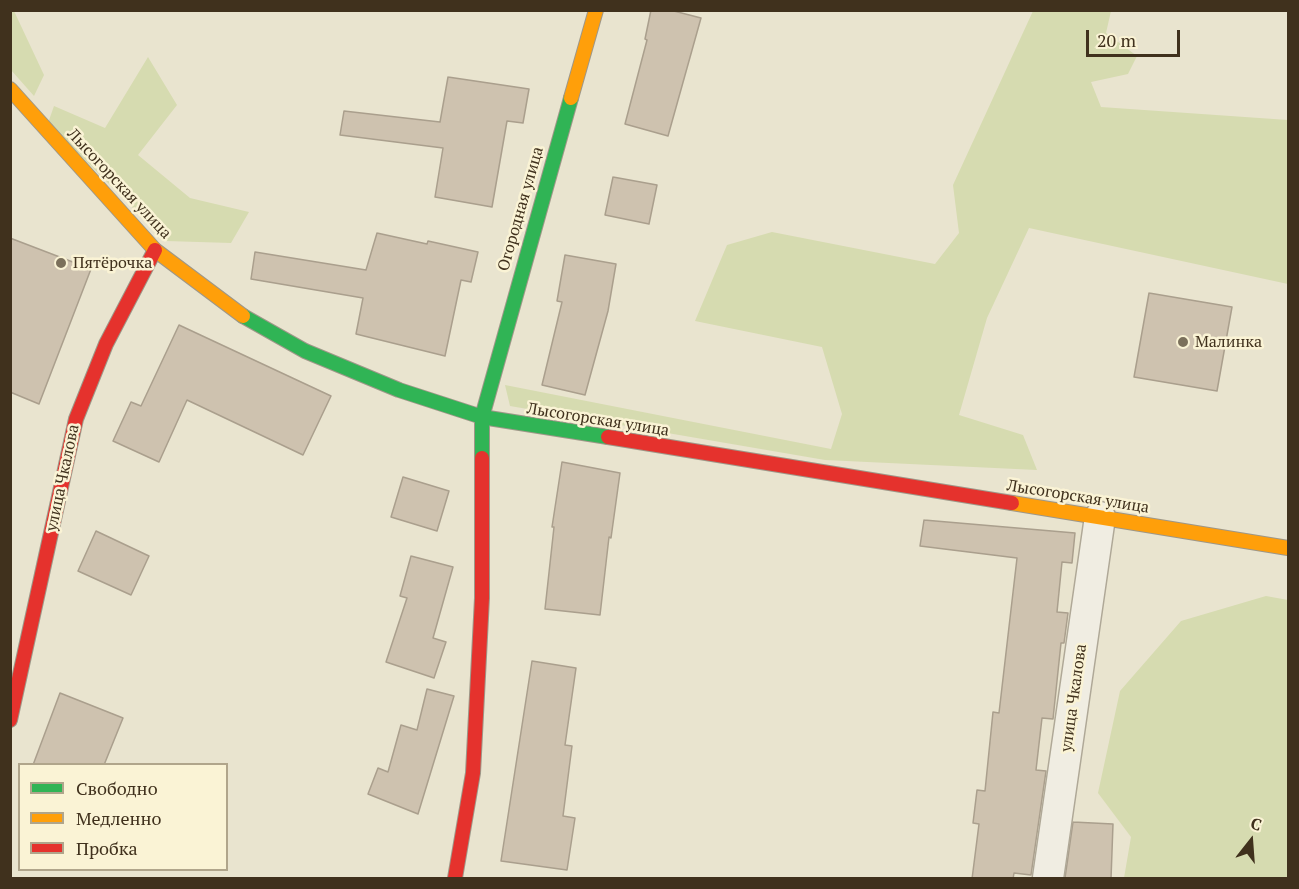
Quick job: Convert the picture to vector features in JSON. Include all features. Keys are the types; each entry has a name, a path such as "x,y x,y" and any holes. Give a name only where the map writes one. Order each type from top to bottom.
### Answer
{"street":[{"name":"Огородная улица","path":"455,879 473,773 482,598 482,417 596,10"},
{"name":"Лысогорская улица","path":"10,89 155,250 236,312 306,351 399,390 482,417 1288,548"},
{"name":"улица Чкалова","path":"10,720 76,419 106,344 155,250"},
{"name":"улица Чкалова","path":"1048,879 1100,517"}],"green space":[{"path":"11,11 14,11 44,75 34,96 11,70"},
{"path":"1033,11 1111,11 1106,33 1137,56 1128,74 1091,82 1101,107 1288,120 1288,284 1029,228 987,318 959,415 1023,435 1037,470 825,460 510,406 505,385 831,449 842,414 822,347 695,321 727,245 772,232 935,264 959,233 953,185"},
{"path":"148,57 177,105 138,155 190,198 249,212 231,243 166,241 48,123 54,106 105,128"},
{"path":"1266,596 1288,600 1288,878 1124,878 1131,837 1098,793 1120,691 1181,621"}],"building":[{"path":"651,10 670,10 701,18 668,136 625,124 647,40 645,39"},
{"path":"448,77 529,89 523,123 507,121 492,207 435,197 443,148 340,135 344,111 440,122"},
{"path":"613,177 657,185 649,224 605,215"},
{"path":"377,233 478,252 471,282 461,280 445,356 356,334 363,298 251,279 255,252 366,270"},
{"path":"10,238 91,269 39,404 10,392"},
{"path":"565,255 616,264 608,311 585,395 542,385 562,302 557,301"},
{"name":"Малинка","path":"1149,293 1232,307 1217,391 1134,377"},
{"path":"179,325 331,396 303,455 187,400 159,462 113,441 131,402 141,406"},
{"path":"562,462 620,473 611,538 609,537 600,615 545,609 554,527 552,527"},
{"path":"403,477 449,491 437,531 391,517"},
{"path":"924,520 1075,533 1072,563 1062,562 1057,612 1068,613 1064,643 1061,643 1053,719 1042,718 1036,770 1046,771 1031,875 1014,873 1013,879 972,879 979,824 973,823 977,790 985,791 993,712 999,713 1017,558 920,546"},
{"path":"96,531 149,556 131,595 78,571"},
{"path":"411,556 453,567 433,638 446,642 434,678 386,662 407,598 400,596"},
{"path":"532,661 576,668 565,745 572,746 563,816 575,818 567,870 501,861"},
{"path":"427,689 454,696 418,814 368,794 378,768 388,772 401,725 417,730"},
{"path":"60,693 123,718 105,763 34,763"},
{"path":"1073,822 1113,824 1111,879 1065,878"}],"traffic: fast":[{"path":"482,458 482,417 571,98"},
{"path":"243,316 305,351 399,390 482,417 608,437"}],"traffic: slow":[{"path":"571,98 596,10"},
{"path":"10,89 155,250 243,316"},
{"path":"1012,503 1288,548"}],"traffic: jam":[{"path":"10,720 76,419 106,344 155,250"},
{"path":"608,437 1012,503"},
{"path":"455,878 473,773 482,598 482,458"}],"place":[{"name":"Пятёрочка","path":"61,263"},
{"name":"Малинка","path":"1183,342"}]}
